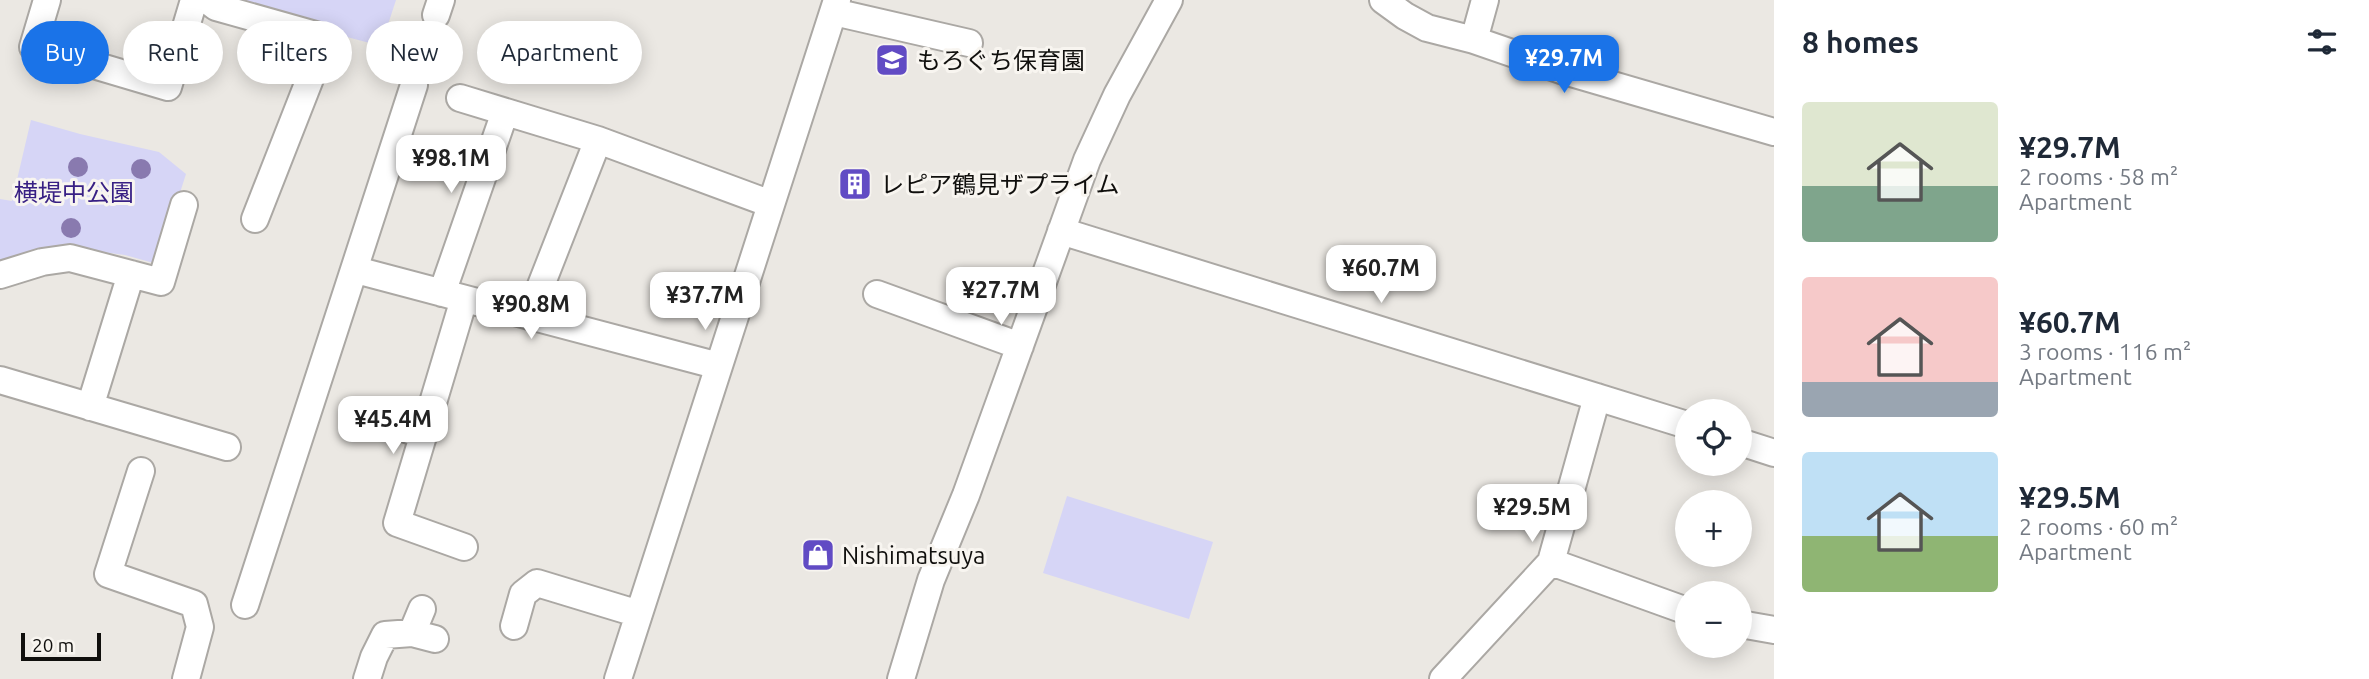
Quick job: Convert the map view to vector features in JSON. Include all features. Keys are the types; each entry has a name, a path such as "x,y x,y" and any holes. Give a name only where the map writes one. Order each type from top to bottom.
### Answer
{"street":[{"path":"47,0 33,47 169,87 194,0"},
{"path":"207,0 216,8 326,38 255,219"},
{"path":"901,679 931,580 966,495 1087,160 1117,95 1169,0"},
{"path":"1382,0 1427,28 1774,132"},
{"path":"1474,40 1485,0"},
{"path":"618,679 836,6 969,43"},
{"path":"245,605 414,85"},
{"path":"460,97 598,140 771,204"},
{"path":"464,547 397,523 424,435 453,296 505,112"},
{"path":"528,316 598,140"},
{"path":"0,275 42,262 70,258 161,282 184,205"},
{"path":"1061,231 1675,421"},
{"path":"356,270 719,366"},
{"path":"90,407 131,274"},
{"path":"877,294 1020,346"},
{"path":"0,380 227,447"},
{"path":"1443,679 1551,562 1597,397"},
{"path":"391,424 424,435"},
{"path":"1752,446 1774,453"},
{"path":"141,471 108,574 194,604 200,627 186,679"},
{"path":"1551,562 1675,607"},
{"path":"514,626 523,594 537,583 639,614"},
{"path":"1752,626 1774,630"},
{"path":"367,679 385,635 423,627"}],"green space":[{"path":"218,0 396,0 389,21 366,21 366,42 352,38 352,21 287,21 223,4"},
{"name":"横堤中公園","path":"31,120 159,152 186,174 157,264 125,255 79,249 0,264 0,199 12,201"},
{"path":"1067,496 1213,542 1189,619 1043,573"}],"place":[{"name":"もろぐち保育園","path":"892,60"},
{"name":"レピア鶴見ザプライム","path":"855,184"},
{"name":"Nishimatsuya","path":"818,555"}]}
